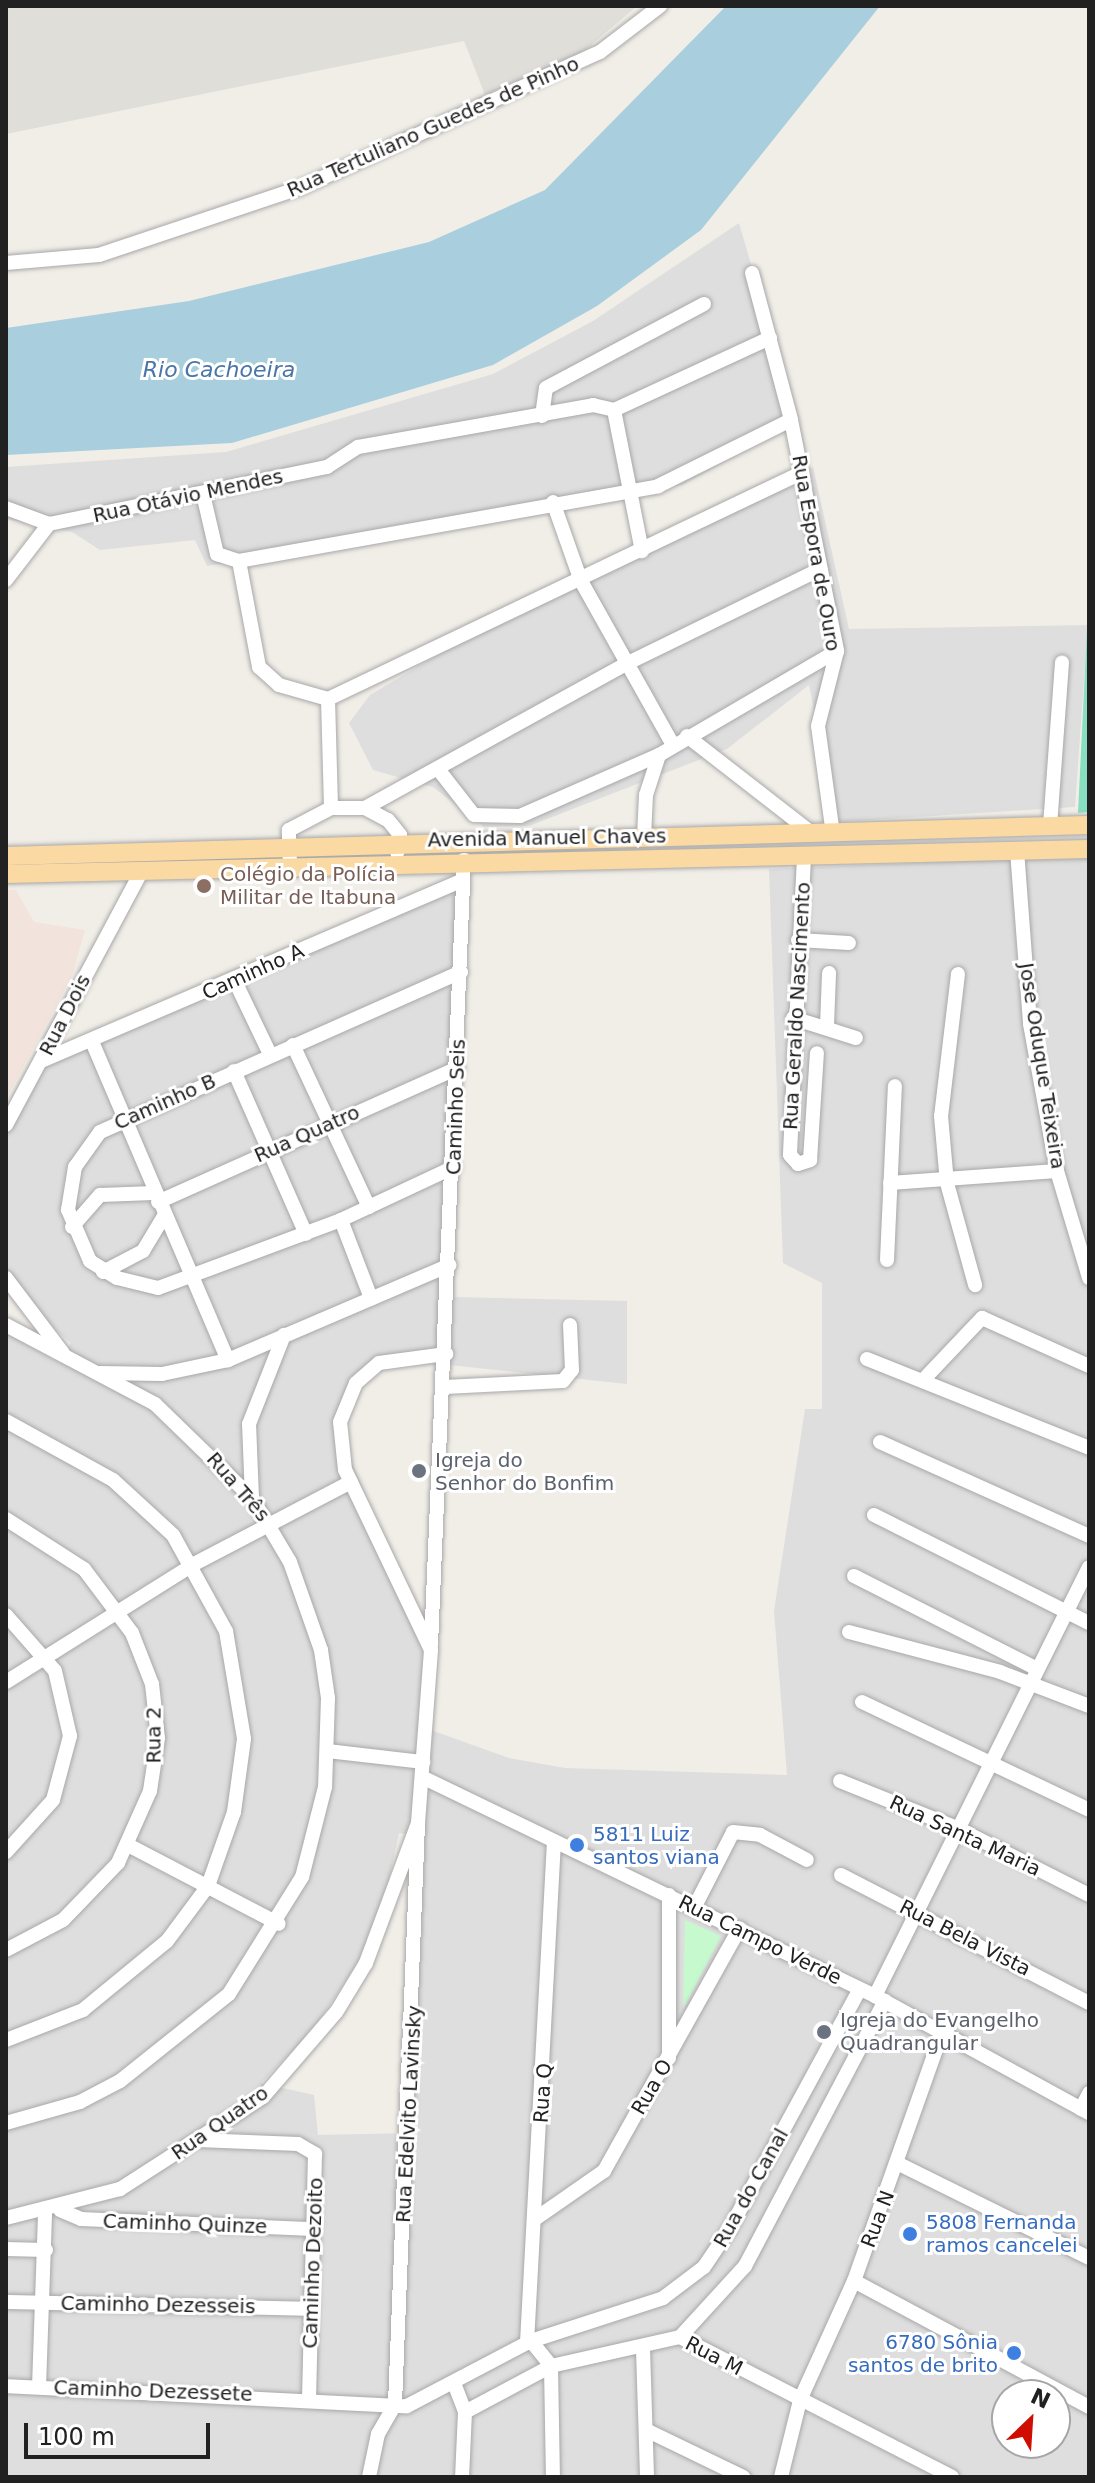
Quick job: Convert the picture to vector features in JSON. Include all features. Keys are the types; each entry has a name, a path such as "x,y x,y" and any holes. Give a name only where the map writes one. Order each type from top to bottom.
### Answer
{"main road":[{"name":"Avenida Manuel Chaves","path":"6,856 123,854 284,843 833,834 1089,825"},
{"name":"Avenida Manuel Chaves","path":"6,874 114,873 395,860 804,857 1089,849"}],"street":[{"name":"Rua Tertuliano Guedes de Pinho","path":"6,263 99,255 302,187 580,62 660,6"},
{"name":"Rua Espora de Ouro","path":"752,273 791,420 837,651 818,726 833,834"},
{"path":"542,416 546,388 704,304"},
{"path":"642,551 614,410 770,338"},
{"name":"Rua Otávio Mendes","path":"49,524 327,467 358,447 598,405 614,410"},
{"path":"203,494 217,554 239,561 679,479 791,420"},
{"path":"239,561 259,667 279,685 328,699 581,581 801,473"},
{"path":"553,502 581,581 680,740 813,834"},
{"path":"6,508 49,524 6,580"},
{"path":"365,808 630,662 821,569"},
{"path":"438,769 465,808 504,821 659,755 837,651"},
{"path":"1050,826 1062,662"},
{"path":"328,699 331,808"},
{"path":"644,837 646,795 659,755"},
{"path":"290,865 284,843 299,820 331,808 365,808 388,820 400,840 395,860"},
{"name":"Jose Oduque Teixeira","path":"1017,850 1030,1024 1057,1171 1083,1239 1089,1278"},
{"path":"120,903 114,873 123,854"},
{"name":"Rua Geraldo Nascimento","path":"804,857 793,1018 790,1155 795,1163 810,1160 817,1053"},
{"name":"Caminho Seis","path":"423,1762 445,1387 464,860"},
{"name":"Rua Dois","path":"6,1125 120,903 141,872"},
{"name":"Caminho A","path":"41,1061 93,1044 463,880"},
{"path":"798,940 849,943"},
{"name":"Caminho B","path":"72,1227 67,1195 75,1167 87,1143 122,1119 461,972"},
{"path":"827,1026 829,973"},
{"path":"958,974 943,1073 947,1183 975,1285"},
{"path":"234,979 270,1054"},
{"path":"793,1018 827,1026 856,1038"},
{"path":"93,1044 122,1119 228,1360"},
{"path":"293,1045 369,1207"},
{"name":"Rua Quatro","path":"159,1204 269,1151 457,1068"},
{"path":"234,1071 306,1234"},
{"path":"887,1260 895,1086"},
{"path":"159,1204 100,1195 72,1227 103,1272 144,1288 193,1280 341,1220 454,1167"},
{"path":"890,1183 947,1183 1057,1171"},
{"path":"103,1272 143,1251 159,1204"},
{"path":"341,1220 371,1298"},
{"path":"96,1372 162,1374 228,1360 450,1265"},
{"path":"6,1278 69,1359"},
{"path":"925,1378 975,1320 1089,1366"},
{"name":"Rua Três","path":"6,1325 155,1404 252,1498 271,1524 321,1650 328,1751 302,1877 279,1924 229,1994 159,2055 80,2102 6,2123"},
{"path":"445,1387 563,1381 572,1370 570,1325"},
{"path":"252,1498 249,1424 284,1335"},
{"name":"Caminho Seis","path":"431,1650 351,1482 339,1448 340,1422 356,1383 395,1356 446,1354"},
{"path":"867,1359 925,1378 1089,1448"},
{"path":"6,1421 113,1480 194,1564 226,1631 242,1703 241,1776 208,1886 167,1941 114,1990 6,2040"},
{"path":"880,1442 1089,1536"},
{"path":"6,1682 118,1616 194,1564 351,1482"},
{"path":"874,1515 1089,1623"},
{"name":"Rua 2","path":"6,1519 62,1548 118,1616 143,1658 156,1711 150,1791 128,1845 83,1904 6,1950"},
{"name":"Rua do Canal","path":"680,2337 745,2266 880,1999 957,1828 1089,1567"},
{"path":"854,1576 1089,1706"},
{"path":"6,1615 47,1657 69,1719 65,1769 45,1814 6,1852"},
{"path":"849,1632 1034,1676"},
{"path":"862,1702 1089,1810"},
{"path":"328,1751 423,1762"},
{"name":"Rua Quatro","path":"6,2218 52,2211 120,2189 263,2097 337,2011 389,1911 418,1823 423,1762"},
{"name":"Rua Campo Verde","path":"424,1778 740,1928 880,1999 1085,2111"},
{"name":"Rua Santa Maria","path":"840,1781 957,1828 1089,1895"},
{"name":"Rua Edelvito Lavinsky","path":"395,2404 418,1823"},
{"path":"694,1908 733,1832 760,1835 807,1860"},
{"name":"Rua Q","path":"529,2342 554,1842"},
{"path":"128,1845 279,1924"},
{"name":"Rua Bela Vista","path":"841,1875 1089,2003"},
{"path":"669,1895 669,2059"},
{"name":"Rua O","path":"535,2219 604,2171 740,1928"},
{"name":"Rua do Canal","path":"395,2404 419,2403 529,2342 645,2306 704,2267 860,1989"},
{"name":"Rua N","path":"781,2477 800,2400 854,2281 899,2164 942,2032"},
{"path":"1085,2111 1089,2093"},
{"name":"Caminho Dezoito","path":"198,2140 308,2148 317,2162 309,2396"},
{"path":"899,2164 1089,2258"},
{"path":"39,2387 41,2302 52,2211"},
{"name":"Caminho Quinze","path":"52,2211 81,2219 313,2229"},
{"path":"6,2249 46,2250"},
{"path":"854,2281 1089,2407"},
{"name":"Caminho Dezesseis","path":"6,2302 310,2309"},
{"name":"Rua M","path":"465,2412 551,2366 643,2349 680,2337 951,2477"},
{"path":"529,2342 551,2366 553,2477"},
{"path":"643,2349 648,2431 647,2477"},
{"path":"454,2383 465,2412 462,2477"},
{"name":"Caminho Dezessete","path":"6,2386 309,2396 395,2404"},
{"path":"369,2477 378,2434 395,2404"},
{"path":"648,2431 743,2477"}],"shaded area":[{"path":"6,6 637,6 583,52 485,95 464,41 6,134"},
{"path":"739,223 797,422 683,485 207,566 195,540 100,550 72,532 6,519 6,467 226,452 493,374 593,321"},
{"path":"813,467 849,629 1088,625 1075,807 837,822 809,685 727,749 529,826 484,827 433,787 373,770 349,723 370,695 553,586"},
{"path":"1089,856 1089,2477 6,2477 6,1333 60,1363 71,1343 26,1305 6,1266 6,1121 39,1067 467,872 454,1297 627,1301 627,1384 403,1360 378,1372 353,1397 343,1440 427,1646 428,1729 509,1758 565,1768 787,1775 774,1611 805,1409 822,1409 822,1283 783,1263 769,869","holes":["399,1833 425,1836 411,2133 318,2135 314,2095 261,2083 312,2031 356,1966 386,1894"]},
{"path":"6,890 16,890 34,922 85,930 72,976 6,1099"}],"green space":[{"path":"1089,623 1089,812 1078,813 1087,629"},
{"path":"685,1920 721,1936 683,2009"}],"water":[{"name":"Rio Cachoeira","path":"726,6 880,6 701,230 597,306 493,365 232,443 6,455 6,328 189,301 429,242 545,190"}],"place":[{"name":"Colégio da Polícia Militar de Itabuna","path":"204,886"},
{"name":"Igreja do Senhor do Bonfim","path":"419,1471"},
{"name":"5811 Luiz santos viana","path":"577,1845"},
{"name":"Igreja do Evangelho Quadrangular","path":"824,2032"},
{"name":"5808 Fernanda ramos cancelei","path":"910,2234"},
{"name":"6780 Sônia santos de brito","path":"1014,2353"}]}
